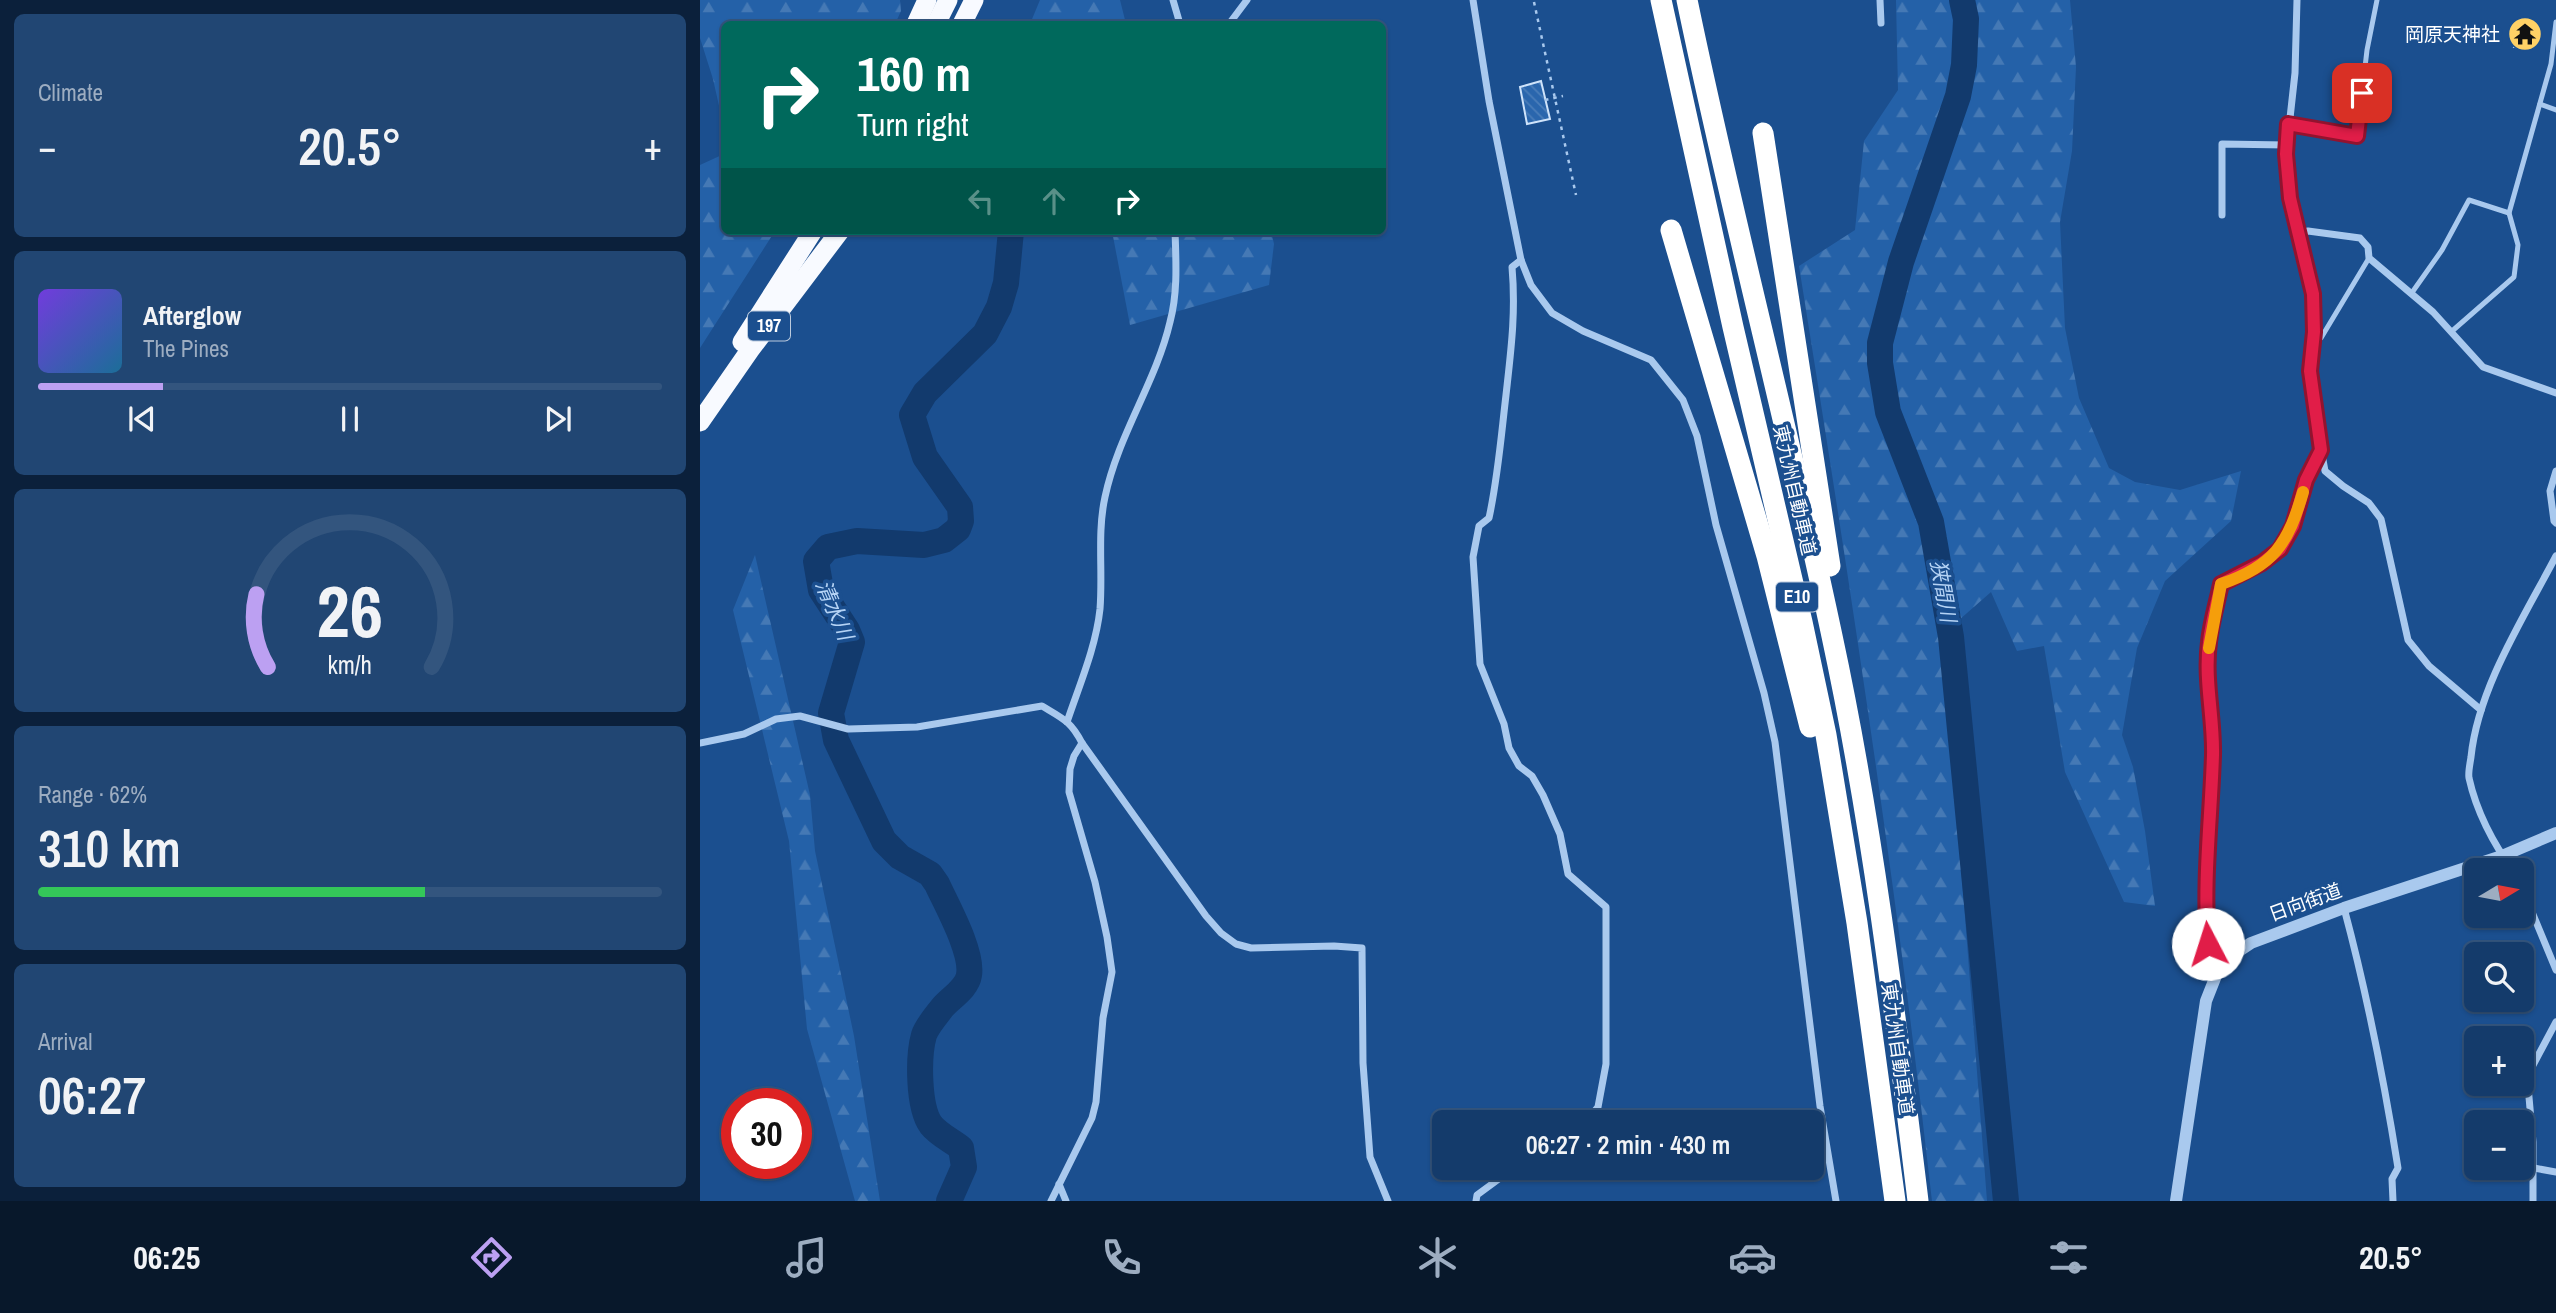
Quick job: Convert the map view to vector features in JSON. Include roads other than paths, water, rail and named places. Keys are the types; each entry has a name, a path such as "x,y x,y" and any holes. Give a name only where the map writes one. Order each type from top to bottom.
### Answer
{"highway":[{"path":"918,21 928,0"},
{"path":"964,21 974,0"},
{"name":"東九州自動車道","path":"1661,0 1826,735 1846,845 1895,1201"},
{"name":"東九州自動車道","path":"1687,0 1709,107 1802,497 1852,737 1904,1083 1918,1201"},
{"path":"1763,133 1837,610 1852,737"},
{"path":"1671,230 1767,556 1805,704 1869,1003"},
{"name":"197","path":"700,408 810,235"},
{"name":"197","path":"700,422 750,350 837,235"}],"street":[{"path":"1173,0 1180,21"},
{"path":"1230,21 1247,0"},
{"path":"1473,0 1489,101 1521,260 1531,285 1552,313 1583,331 1651,360 1683,400 1697,436 1716,525 1764,692 1774,742 1821,1106 1836,1201"},
{"path":"1880,0 1881,23"},
{"path":"2297,0 2295,73 2286,145 2290,198 2313,294 2310,371 2325,471 2369,503 2381,519 2409,640 2429,666 2481,710"},
{"path":"2222,215 2222,144 2286,145"},
{"path":"2298,233 2308,231 2360,238 2368,247 2369,258 2433,312 2483,367 2556,393"},
{"path":"1067,722 1099,613 1102,575 1101,520 1105,494 1120,446 1154,371 1171,321 1177,274 1174,235"},
{"path":"1521,260 1512,267 1515,305 1512,352 1497,484 1489,518 1479,526 1473,557 1476,623 1480,664 1504,724 1509,748 1519,766 1532,776 1543,795 1560,834 1568,874 1606,907 1606,1064 1596,1110"},
{"path":"2176,1201 2206,1001 2221,963 2208,944 2205,906 2213,749 2208,678 2211,630 2221,584 2262,563 2280,549 2293,526 2306,480 2321,450"},
{"path":"2556,471 2550,491 2556,523"},
{"path":"2502,856 2484,820 2469,776 2473,735 2505,654 2556,556"},
{"path":"700,743 744,734 776,719 800,716 848,729 916,727 1042,706 1067,722 1074,727 1082,743 1206,916 1228,938 1236,944 1251,948 1362,948 1363,1063 1370,1157 1388,1201"},
{"path":"1051,1201 1092,1118 1103,1018 1112,972 1095,882 1069,792 1070,769 1082,743"},
{"name":"日向街道","path":"2221,963 2251,943 2344,908 2502,856 2556,833"},
{"path":"2344,908 2385,1084 2398,1168 2392,1179 2393,1201"},
{"path":"2534,917 2556,970"},
{"path":"2530,1110 2528,1086 2532,1067 2556,1022"},
{"path":"2534,1168 2556,1171"},
{"path":"1476,1201 1477,1195 1497,1180"},
{"path":"2533,1201 2534,1180"},
{"path":"1059,1184 1066,1201"}],"lane":[{"path":"2288,124 2357,136 2367,50 2377,0"},
{"path":"2451,332 2514,276 2518,244 2509,213 2552,64 2556,22"},
{"path":"2539,104 2556,110"},
{"path":"2411,294 2442,250 2469,200 2509,213"},
{"path":"2313,342 2321,338 2369,258"}],"waterway":[{"name":"狭間川","path":"1962,0 1966,19 1964,65 1958,96 1901,262 1880,343 1880,363 1888,412 1931,522 1951,637 2006,1201"},
{"name":"清水川","path":"949,1201 964,1167 961,1148 934,1128 927,1117 921,1094 921,1055 927,1028 968,980 967,954 953,916 930,874 900,857 884,841 836,740 831,713 852,642 821,590 816,561 828,547 857,541 924,545 944,540 958,529 961,521 960,507 925,457 912,415 925,393 985,334 999,307 1006,283 1011,235"}],"place":[{"name":"岡原天神社","path":"2525,34"}]}
